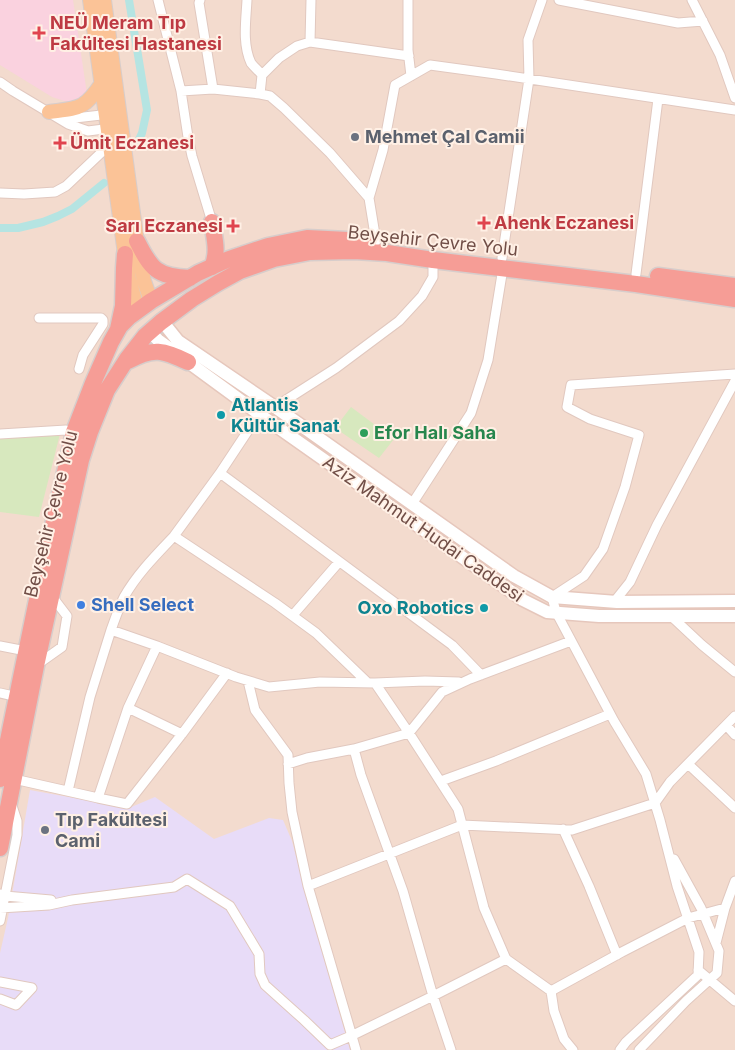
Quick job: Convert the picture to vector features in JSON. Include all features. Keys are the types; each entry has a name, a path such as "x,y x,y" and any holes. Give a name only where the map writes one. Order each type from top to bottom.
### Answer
{"highway":[{"path":"212,222 229,249 234,253 242,254"},
{"path":"212,222 216,251 212,267"},
{"name":"Beyşehir Çevre Yolu","path":"0,848 10,799 3,756 18,697 26,651 74,432 117,332 125,322 151,301 229,259 268,246 308,238 376,241 735,299"},
{"path":"137,241 146,260 155,269 184,282 173,295 173,300 182,303 192,299"},
{"name":"Beyşehir Çevre Yolu","path":"7,779 36,666 81,460 90,432 107,390 145,336 192,299 240,271 274,259 310,252 354,251 387,253 433,260 503,263 636,274 735,286"},
{"path":"117,332 123,306 125,254"},
{"path":"151,301 156,327"},
{"path":"138,311 156,327"},
{"path":"106,355 111,350 121,352 123,365"},
{"path":"123,365 140,355 156,351 170,354 188,362"}],"main road":[{"path":"90,0 102,83 113,125 144,281 151,301"},
{"path":"104,0 125,254 138,311"},
{"path":"49,112 76,108 86,104 102,83"}],"street":[{"path":"158,0 181,91 192,156 212,222"},
{"path":"200,0 212,89"},
{"path":"247,0 245,32 247,48 252,64 262,75"},
{"path":"310,42 311,0"},
{"path":"408,0 411,76"},
{"path":"412,504 471,413 488,360 529,79 528,40 542,0"},
{"path":"559,0 678,23 703,21"},
{"path":"692,0 720,55 735,98"},
{"path":"260,94 262,75 279,58 297,46 310,42 409,56"},
{"path":"376,241 369,198 383,150 395,85 430,65 735,110"},
{"path":"0,82 68,124 88,131 113,125"},
{"path":"181,91 212,89 270,96 330,153 369,198"},
{"path":"636,274 658,99"},
{"path":"49,112 113,125"},
{"path":"0,193 55,192 66,186 104,150 113,125"},
{"path":"275,407 336,368 399,322 422,296 433,277 433,260"},
{"path":"39,318 101,318 104,320 83,355 79,369"},
{"name":"Aziz Mahmut Hudai Caddesi","path":"156,327 275,407 514,576 552,597 614,602 734,598"},
{"name":"Aziz Mahmut Hudai Caddesi","path":"156,327 158,340 259,414 524,600 546,612 599,616 735,616"},
{"path":"620,1050 626,1042 698,975 699,952 677,886 646,774 610,714 571,641 556,612 552,597 584,576 603,549 625,487 639,435 590,419 567,407 571,385 735,374"},
{"path":"614,602 630,582 658,525 735,381"},
{"path":"68,791 90,696 123,598 137,577 174,536 220,474 259,414"},
{"path":"0,434 66,430 74,432"},
{"path":"220,474 452,645 481,675"},
{"path":"174,536 293,615 316,633 371,683 409,733 458,809 484,908 506,959 551,992 554,1011 564,1039 573,1050"},
{"path":"293,615 340,562"},
{"path":"671,616 735,672"},
{"path":"111,630 269,687 320,682 463,682"},
{"path":"288,764 306,758 354,749 409,733 442,692 463,682 571,641"},
{"path":"0,646 26,651"},
{"path":"98,798 128,708 157,646"},
{"path":"7,779 127,804 227,673"},
{"path":"248,680 255,710 288,755 292,812 308,886 356,1050"},
{"path":"0,693 18,697"},
{"path":"128,708 182,734"},
{"path":"440,781 496,761 610,714"},
{"path":"308,886 462,825 572,830 655,802 670,782 735,716"},
{"path":"726,726 735,735"},
{"path":"354,749 361,775 402,891 451,1050"},
{"path":"688,764 735,808"},
{"path":"0,921 3,895 17,835 16,821 10,799"},
{"path":"563,829 617,955"},
{"path":"639,1050 686,1001 717,973 720,951 704,914 667,845"},
{"path":"1,908 49,904 174,887 187,879 230,906 259,954 260,974 265,985 304,1020 326,1048 506,959"},
{"path":"716,943 725,908 735,882"},
{"path":"3,895 44,900 72,900"},
{"path":"551,992 688,918 725,908"},
{"path":"698,970 735,1001"},
{"path":"0,982 32,988 16,1005 0,999"}],"shaded area":[{"path":"0,0 735,0 735,1050 0,1050"},
{"name":"NEÜ Meram Tıp Fakültesi Hastanesi","path":"0,0 73,0 87,94 74,104 52,97 0,65"},
{"path":"30,790 129,808 155,797 214,839 269,818 283,820 292,841 350,1050 0,1050 0,953 8,918"}],"green space":[{"name":"Efor Halı Saha","path":"351,407 394,439 379,458 335,428"},
{"path":"60,434 39,517 0,512 0,439 15,436"}],"waterway":[{"path":"129,0 147,110 142,133 137,144"},
{"path":"0,228 18,228 58,216 72,209 104,183"}],"place":[{"name":"NEÜ Meram Tıp Fakültesi Hastanesi","path":"39,33"},
{"name":"Mehmet Çal Camii","path":"355,137"},
{"name":"Ümit Eczanesi","path":"60,143"},
{"name":"Ahenk Eczanesi","path":"484,223"},
{"name":"Sarı Eczanesi","path":"233,226"},
{"name":"Atlantis Kültür Sanat","path":"221,415"},
{"name":"Efor Halı Saha","path":"364,433"},
{"name":"Shell Select","path":"81,605"},
{"name":"Oxo Robotics","path":"484,608"},
{"name":"Tıp Fakültesi Cami","path":"45,830"}]}
